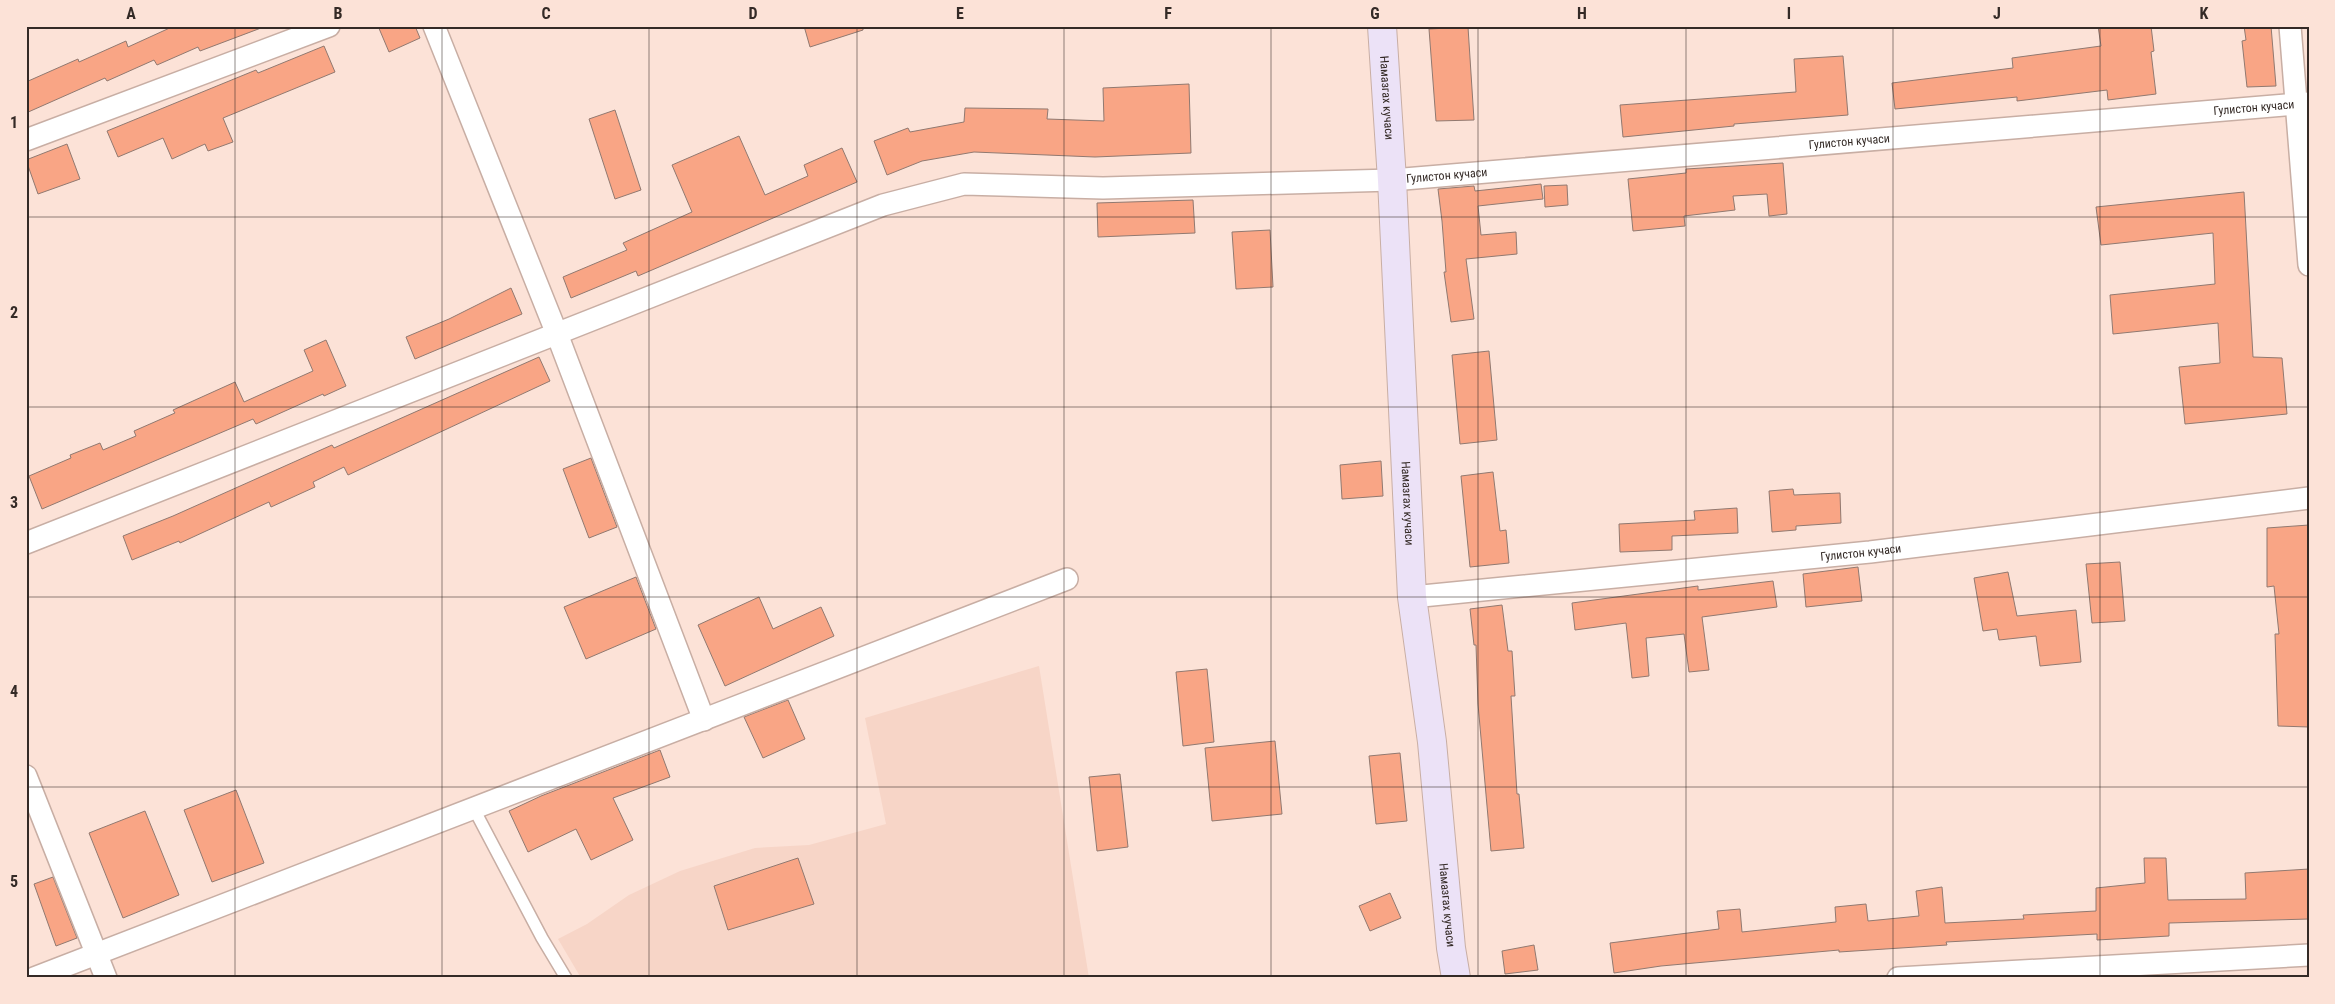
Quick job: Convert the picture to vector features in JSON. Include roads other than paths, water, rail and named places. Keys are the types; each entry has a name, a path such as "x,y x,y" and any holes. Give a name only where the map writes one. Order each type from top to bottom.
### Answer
{"street":[{"path":"26,140 329,26"},
{"path":"434,26 557,334 704,720"},
{"name":"Намазгах кучаси","path":"1382,26 1392,180 1412,597 1432,742 1451,948 1456,978"},
{"path":"2290,26 2303,104 2309,265"},
{"name":"Гулистон кучаси","path":"26,543 883,205 964,184 1104,188 1392,180 2303,104"},
{"name":"Гулистон кучаси","path":"1412,597 1870,552 2309,498"},
{"path":"34,978 1067,580"},
{"path":"26,776 106,978"},
{"path":"1898,978 2309,956"}],"lane":[{"path":"474,809 542,938 566,978"}]}
